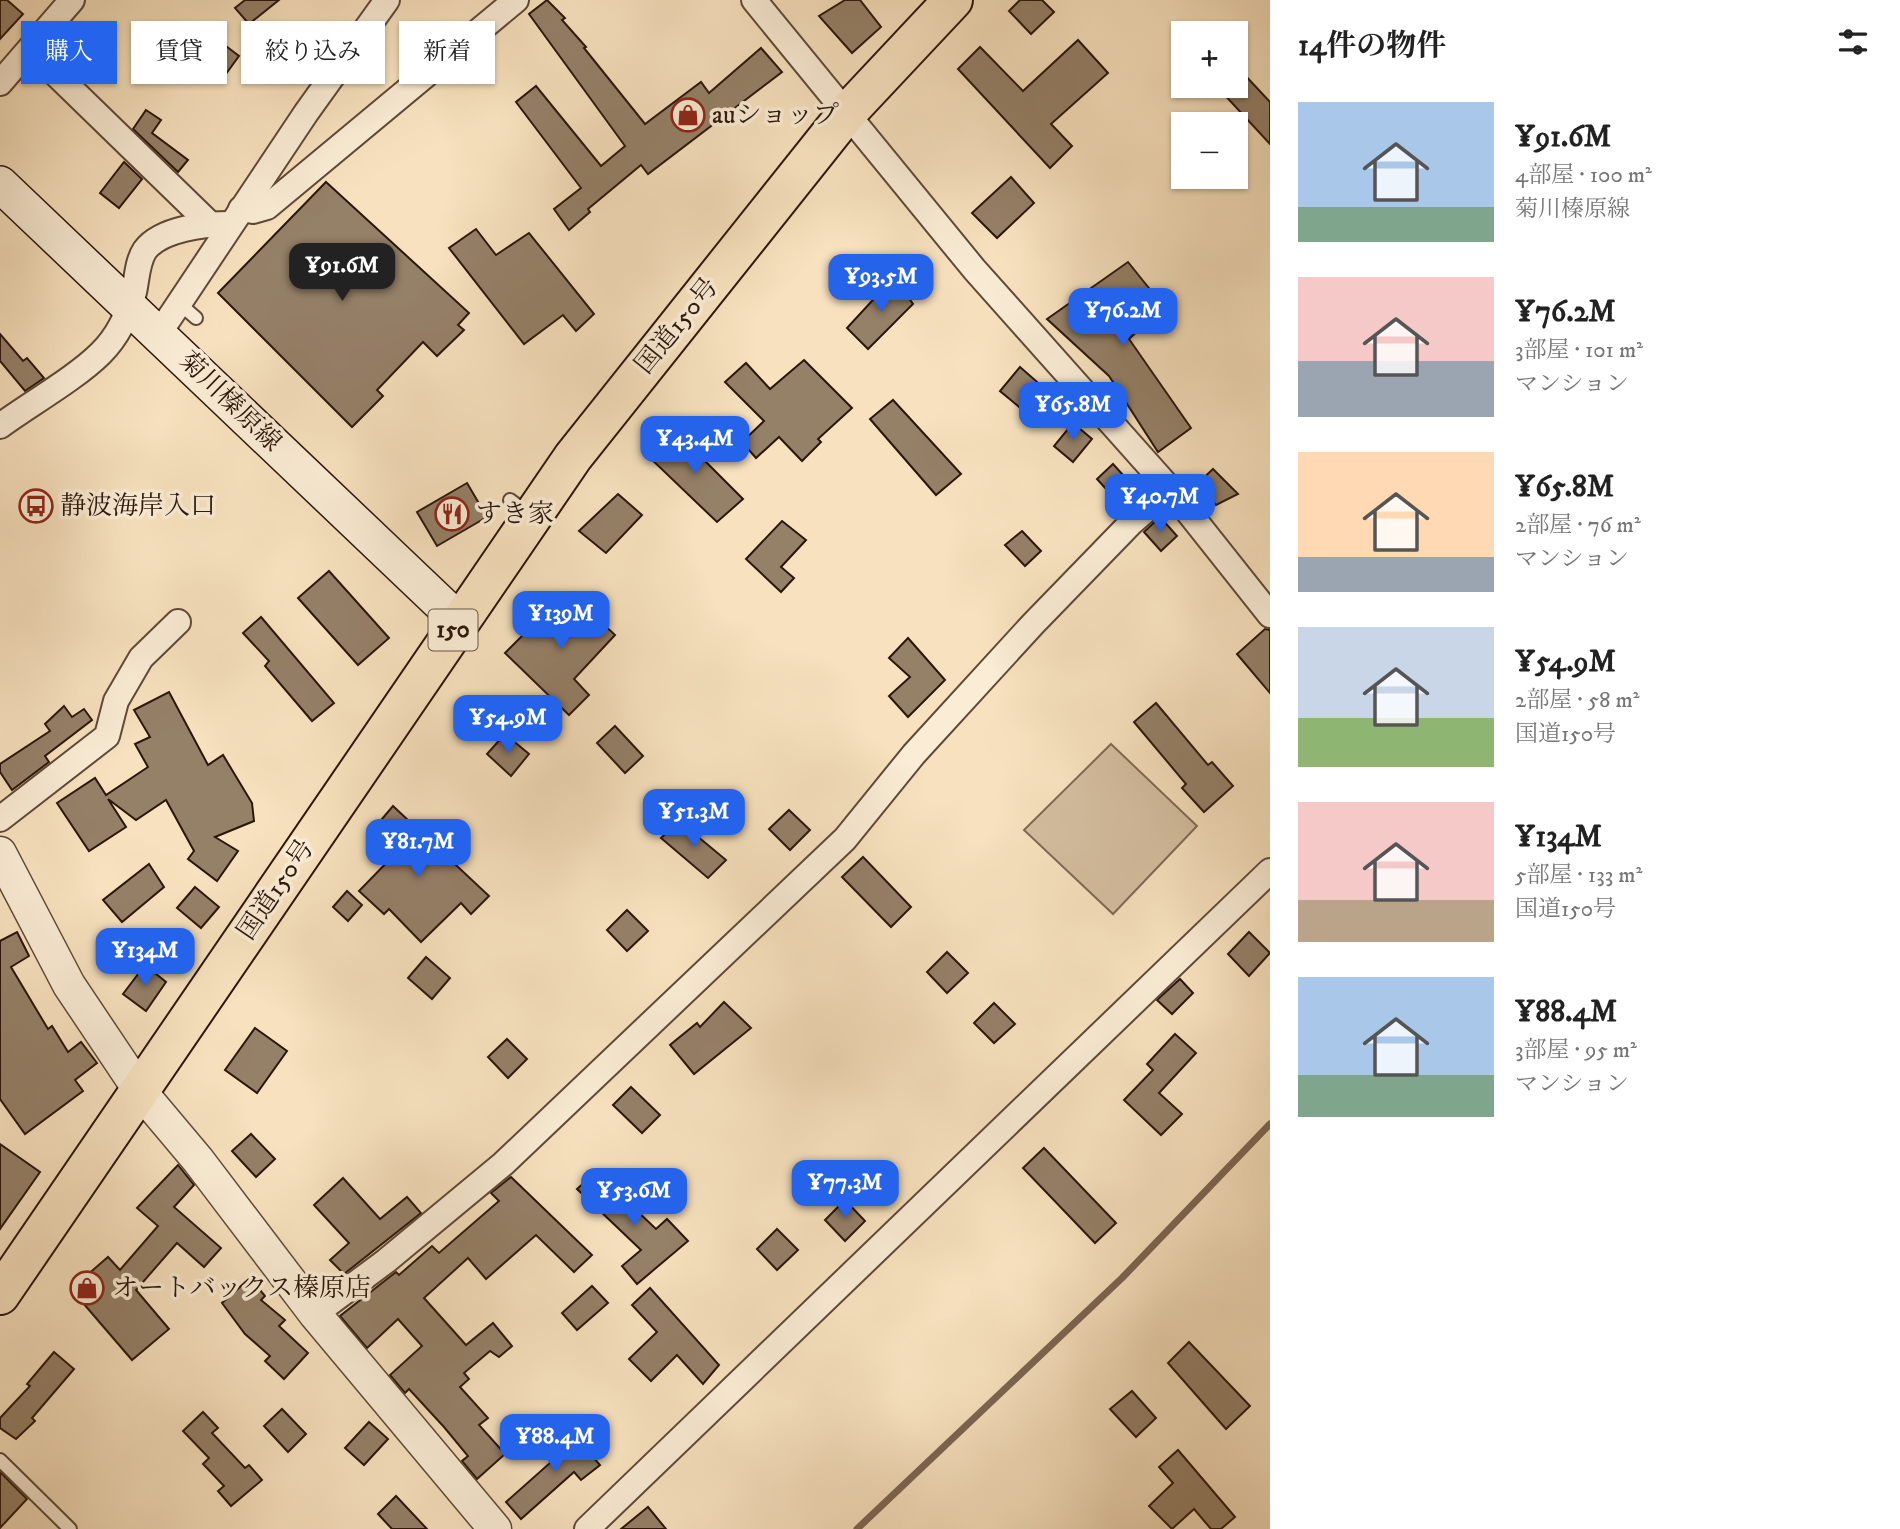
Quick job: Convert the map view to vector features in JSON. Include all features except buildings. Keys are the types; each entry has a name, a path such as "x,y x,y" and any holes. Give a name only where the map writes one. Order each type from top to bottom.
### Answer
{"highway":[{"name":"国道150号","path":"4,1280 140,1091 459,621 520,508 847,113 953,0"}],"main road":[{"name":"菊川榛原線","path":"0,184 459,621"}],"street":[{"path":"55,21 72,0"},
{"path":"158,335 188,311 227,219 387,0"},
{"path":"0,426 100,355 115,337 129,307 140,263 153,243 171,234 267,207 516,0"},
{"path":"754,0 974,269 1170,489 1270,615"},
{"path":"0,83 21,61"},
{"path":"70,84 227,219"},
{"path":"316,1314 386,1261 503,1164 845,839 914,754 1024,634 1130,523 1170,489"},
{"path":"0,819 107,736 116,701 141,658 178,622"},
{"path":"0,853 69,985 140,1091 198,1160 316,1314 495,1529"},
{"path":"587,1529 1270,872"}],"lane":[{"path":"0,1460 70,1529"}],"shaded area":[{"path":"1111,744 1197,826 1113,914 1024,830"}],"waterway":[{"path":"857,1529 1122,1278 1270,1124"}],"place":[{"name":"auショップ","path":"688,115"},
{"name":"静波海岸入口","path":"36,506"},
{"name":"すき家","path":"452,514"},
{"name":"オートバックス榛原店","path":"87,1288"}]}
